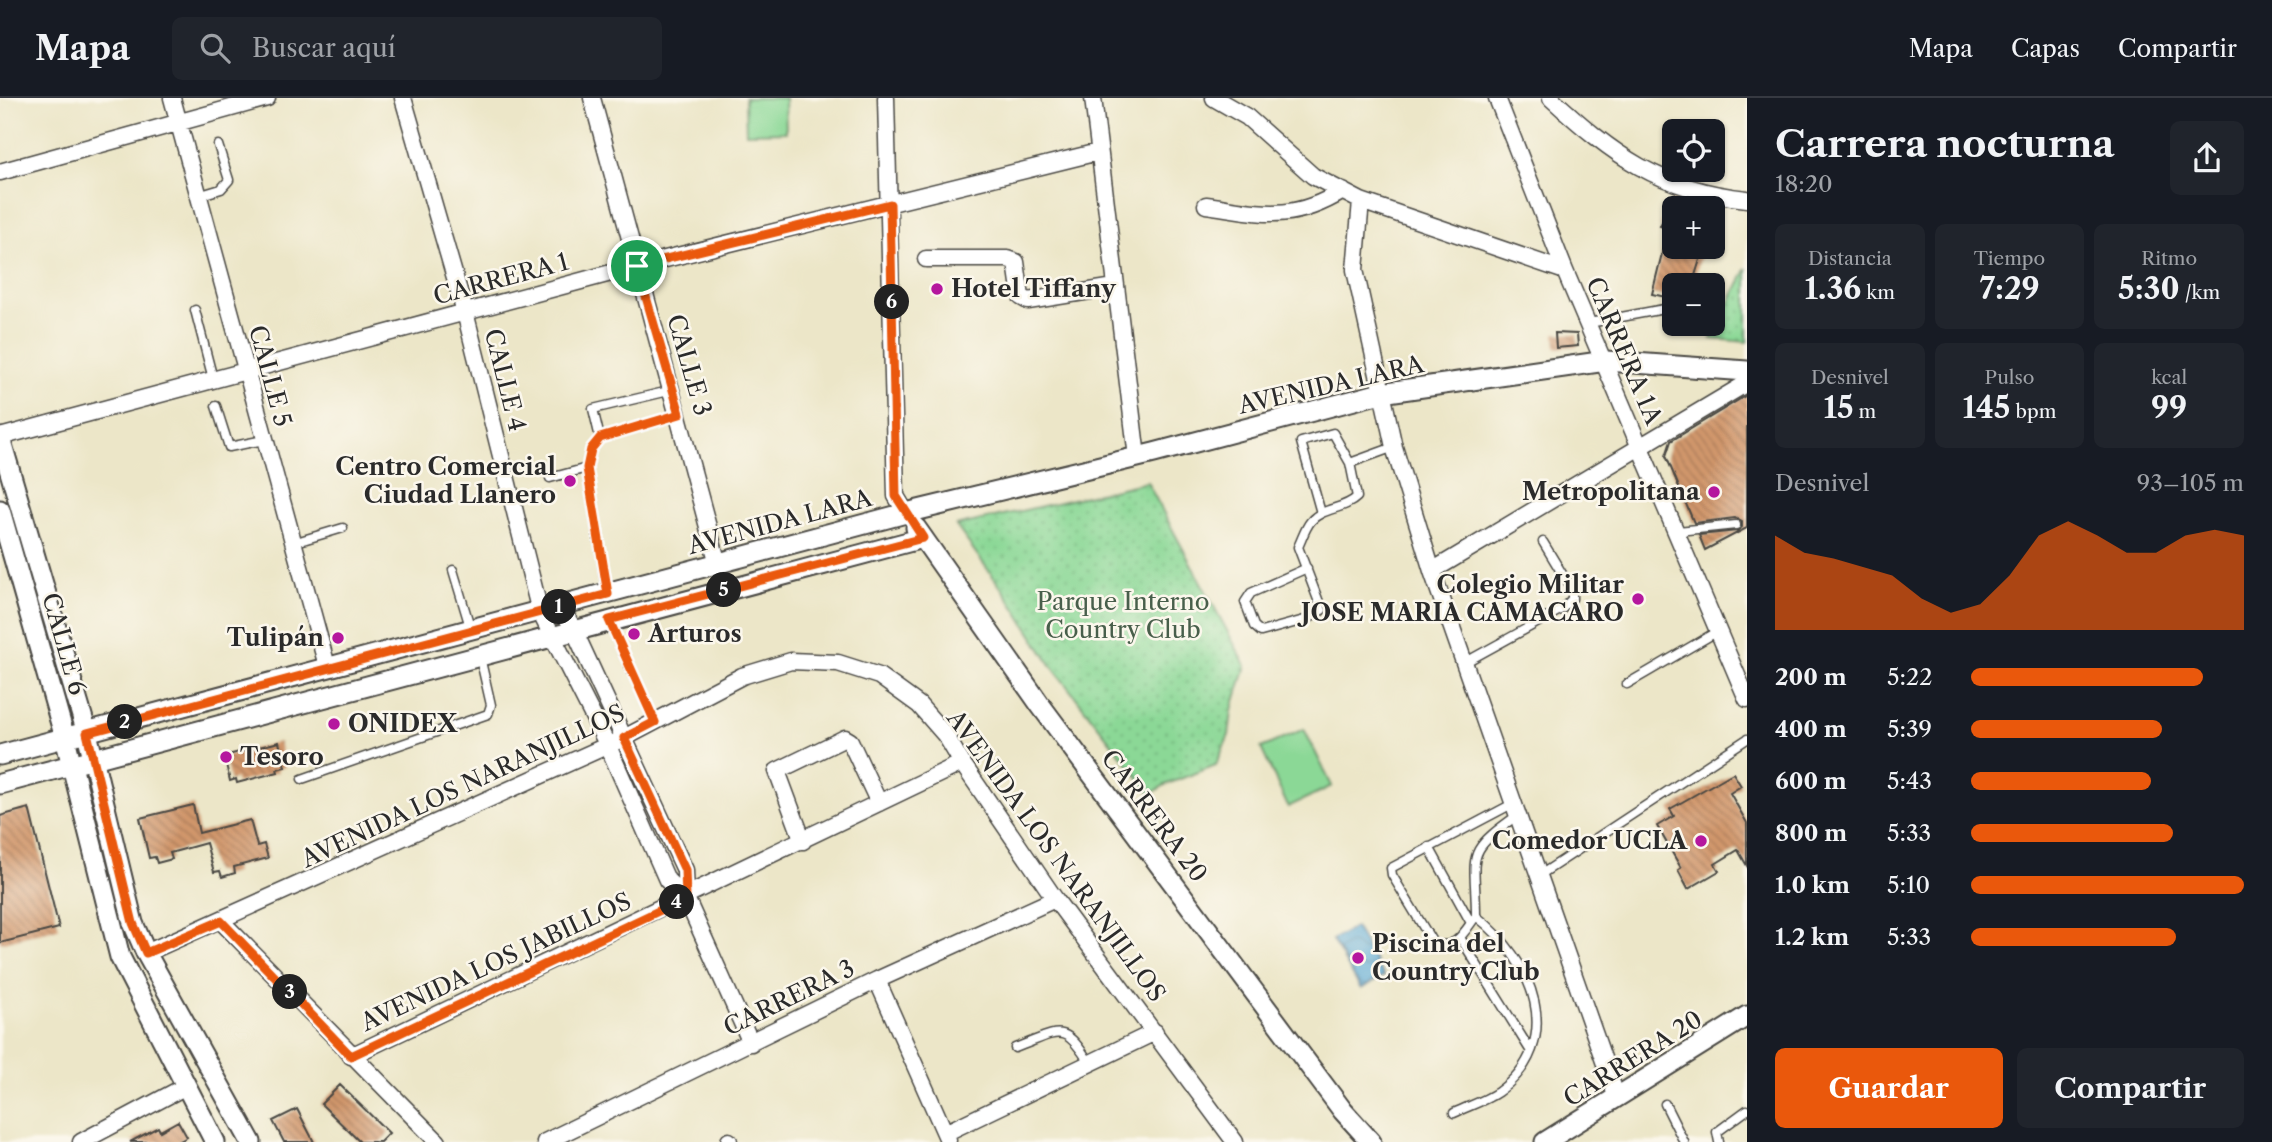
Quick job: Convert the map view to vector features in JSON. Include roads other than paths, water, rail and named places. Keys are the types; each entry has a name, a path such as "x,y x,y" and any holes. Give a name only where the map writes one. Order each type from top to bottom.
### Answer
{"street":[{"name":"CALLE 5","path":"172,98 327,666"},
{"path":"0,172 267,98"},
{"name":"CALLE 4","path":"403,98 465,312 537,603 608,746 667,880 686,898"},
{"name":"CALLE 3","path":"592,98 680,414 718,564"},
{"path":"886,98 896,496 906,513"},
{"path":"1093,98 1137,457"},
{"name":"CARRERA 1A","path":"1214,98 1247,117 1313,176 1361,201 1565,271 1606,361 1747,699"},
{"path":"1497,98 1565,271"},
{"path":"1551,98 1596,139 1638,168 1716,196 1747,199"},
{"name":"CARRERA 1","path":"0,438 637,266 1098,152"},
{"path":"1206,205 1278,215 1319,206 1343,191"},
{"path":"1361,201 1355,270 1394,447 1432,571 1617,1098"},
{"path":"926,259 1008,259 1016,262 1021,297 1028,301 1115,287"},
{"name":"AVENIDA LARA","path":"0,755 327,666 471,630 537,603 561,607 906,513 1137,457 1381,393 1606,361 1747,371"},
{"path":"1432,571 1747,383"},
{"path":"0,438 87,733 133,923 146,953 251,1142"},
{"name":"CALLE 6","path":"0,510 65,738 120,957 215,1142"},
{"name":"CARRERA 20","path":"906,513 1049,717 1335,1100 1371,1142"},
{"path":"0,784 479,654 923,538"},
{"path":"561,607 685,870 686,898 751,1043"},
{"name":"AVENIDA LOS NARANJILLOS","path":"146,953 608,746 742,677 791,661 838,663 879,677 919,705 946,736 962,764 1055,899 1235,1142"},
{"path":"803,841 777,773 826,747 845,738 850,741 879,803"},
{"name":"AVENIDA LOS JABILLOS","path":"351,1056 962,764"},
{"name":"CARRERA 3","path":"545,1142 877,980 1055,899"},
{"path":"221,921 438,1142"},
{"path":"877,980 947,1137 1155,1032"},
{"name":"CARRERA 20","path":"1545,1142 1747,1016"},
{"path":"81,1142 186,1086"}],"lane":[{"path":"198,195 221,189 229,180 218,145"},
{"path":"195,310 213,379"},
{"path":"1589,324 1662,310"},
{"path":"600,438 593,409 673,390"},
{"path":"216,406 229,447 264,440"},
{"path":"608,594 587,468 591,449 600,438 680,414"},
{"path":"1307,568 1251,593 1245,602 1254,626 1261,632 1308,619 1322,610 1307,568 1298,547 1312,520 1321,513 1351,503 1357,497 1350,463 1333,433 1301,442 1321,513"},
{"path":"1350,463 1394,447"},
{"path":"550,478 587,468"},
{"path":"1678,531 1736,525"},
{"path":"293,543 343,528"},
{"path":"1464,663 1562,609 1572,599 1572,590 1543,542"},
{"path":"453,570 471,630"},
{"path":"609,620 655,722"},
{"path":"1627,684 1718,631"},
{"path":"302,779 488,714 491,705 479,654"},
{"path":"1540,875 1747,739"},
{"path":"1516,809 1484,839 1475,856 1474,920 1461,939 1443,946 1433,943 1391,875 1391,868 1429,847 1516,809"},
{"path":"1429,847 1474,920 1501,935 1519,964 1537,1004 1534,1044 1520,1070 1498,1092 1454,1113"},
{"path":"1461,939 1530,1051"},
{"path":"1015,1048 1058,1032 1075,1040 1090,1065"},
{"path":"1665,1104 1684,1142"},
{"path":"1719,1142 1717,1132 1747,1110"}],"water":[{"name":"Piscina del Country Club","path":"1355,927 1384,976 1361,989 1332,940"}],"place":[{"name":"Hotel Tiffany","path":"937,289"},
{"name":"Centro Comercial Ciudad Llanero","path":"570,481"},
{"name":"Metropolitana","path":"1714,492"},
{"name":"Colegio Militar JOSE MARIA CAMACARO","path":"1638,599"},
{"name":"Arturos","path":"634,634"},
{"name":"Tulipán","path":"338,638"},
{"name":"ONIDEX","path":"334,724"},
{"name":"Tesoro","path":"226,757"},
{"name":"Comedor UCLA","path":"1701,841"},
{"name":"Piscina del Country Club","path":"1358,958"}],"park label":[{"name":"Parque Interno Country Club","path":"1123,616"}]}
